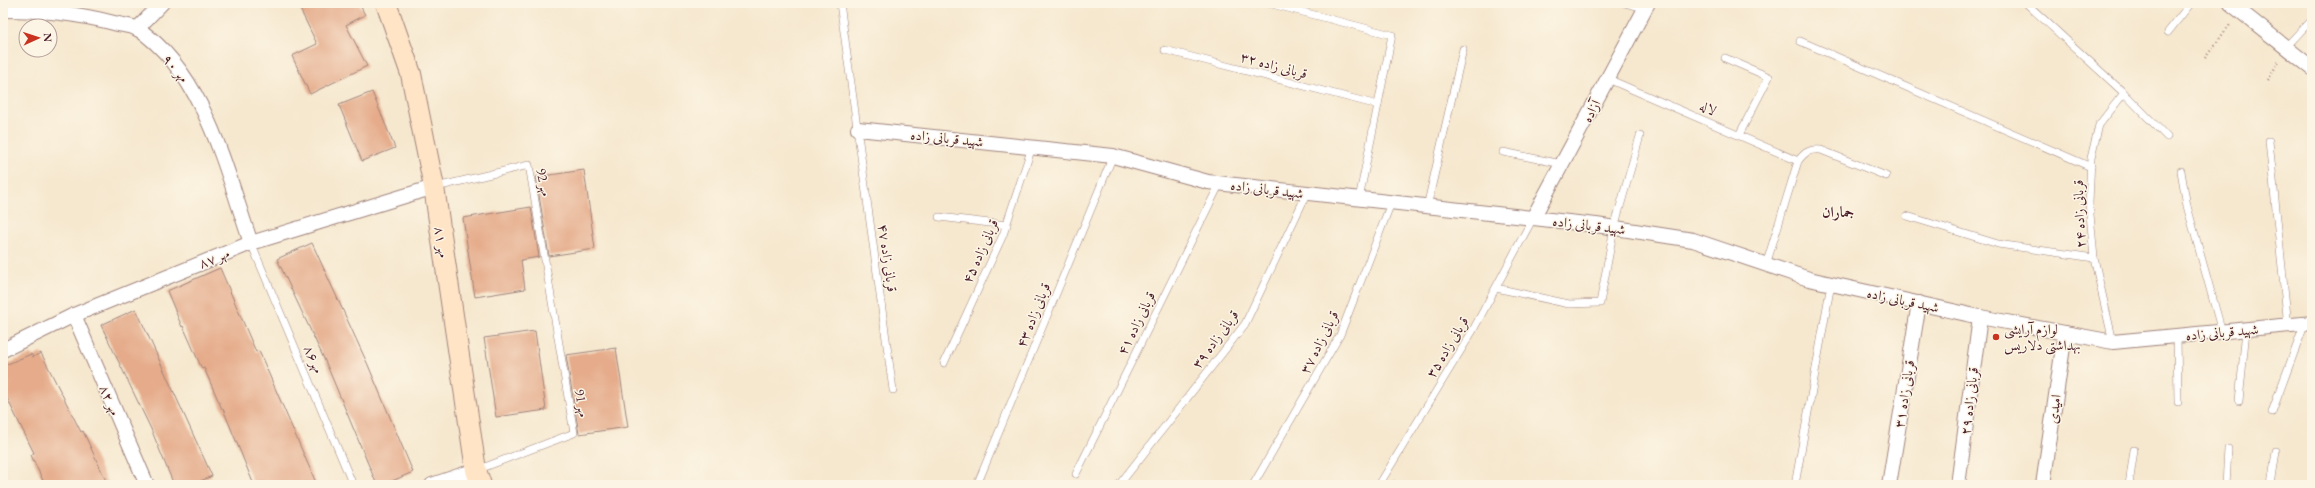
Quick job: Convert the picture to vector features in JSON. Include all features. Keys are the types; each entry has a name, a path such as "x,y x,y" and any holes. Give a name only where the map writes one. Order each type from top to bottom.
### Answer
{"street":[{"path":"137,29 162,3"},
{"name":"مهر ۸۱","path":"386,3 411,74 434,187 479,477"},
{"name":"آزاده","path":"1533,218 1646,6"},
{"path":"2235,7 2312,68"},
{"name":"مهر ۹۰","path":"3,10 44,10 101,20 137,29 172,59 193,89 210,126 251,243"},
{"name":"شهید قربانی زاده","path":"858,129 1114,156 1220,183 1533,218 1693,240 1766,265 1831,284 1980,317 2113,342 2309,323"},
{"name":"مهر ۸۷","path":"3,350 74,316 251,243 434,187"},
{"name":"قربانی زاده ۳۱","path":"1888,485 1919,303"},
{"name":"مهر ۸۲","path":"74,316 147,485"},
{"name":"قربانی زاده ۲۹","path":"1958,485 1980,317"},
{"name":"امیدی","path":"2043,485 2065,333"},
{"path":"432,485 479,477"}],"lane":[{"name":"قربانی زاده ۴۷","path":"840,3 893,390"},
{"path":"1268,3 1392,35 1359,199"},
{"path":"1625,3 1646,6"},
{"path":"2026,3 2124,93 2167,137"},
{"path":"2168,32 2191,3"},
{"path":"2286,47 2312,19"},
{"path":"1800,41 2091,167"},
{"path":"1427,207 1463,49"},
{"name":"قربانی زاده ۳۲","path":"1165,50 1378,105"},
{"path":"1725,58 1769,77 1739,135"},
{"name":"لاله","path":"1608,78 1798,161"},
{"name":"قربانی زاده ۲۴","path":"2113,342 2094,258 2089,203 2091,167 2099,126 2124,93"},
{"path":"1496,288 1569,304 1600,303 1614,228 1640,136"},
{"path":"2268,142 2288,326"},
{"name":"قربانی زاده ۴۵","path":"944,363 1007,225 1032,147"},
{"path":"1766,265 1798,161 1805,152 1813,149 1821,150 1886,176"},
{"path":"1503,152 1562,164"},
{"name":"قربانی زاده ۴۳","path":"977,485 1114,156"},
{"name":"مهر 92","path":"434,187 529,165 551,299"},
{"path":"2181,171 2187,206 2222,332"},
{"name":"قربانی زاده ۴۱","path":"1076,474 1220,183"},
{"name":"قربانی زاده ۳۹","path":"1119,485 1245,324 1307,193"},
{"name":"قربانی زاده ۳۷","path":"1253,485 1340,335 1391,203"},
{"path":"1907,216 1998,244 2094,258"},
{"path":"939,217 1007,225"},
{"name":"قربانی زاده ۳۵","path":"1379,485 1472,332 1533,218"},
{"name":"مهر۸۶","path":"251,243 353,485"},
{"path":"1795,485 1831,284"},
{"name":"مهر 91","path":"479,477 574,433 551,299"},
{"path":"2272,412 2309,323"},
{"path":"2240,401 2246,330"},
{"path":"2176,336 2178,402"},
{"path":"2226,485 2228,449"},
{"path":"2129,485 2134,450"},
{"path":"2272,485 2276,451"}],"path":[{"path":"2205,58 2235,7"},
{"path":"2268,80 2286,47"}],"building":[{"path":"311,3 359,3 365,15 346,25 367,66 310,94 292,56 317,44 300,9"},
{"path":"372,92 395,148 362,161 339,105"},
{"path":"584,170 595,249 549,256 536,177"},
{"path":"531,207 539,257 521,260 525,289 475,297 463,218"},
{"path":"312,243 368,365 413,472 383,485 377,485 326,363 277,259"},
{"path":"220,268 256,352 259,351 317,485 254,485 223,409 204,368 202,369 183,326 182,327 167,291"},
{"path":"136,309 212,476 191,485 174,485 151,429 101,325"},
{"path":"535,331 546,410 496,417 484,338"},
{"path":"616,348 628,427 579,434 566,355"},
{"path":"41,353 81,432 83,431 108,485 45,485 31,455 34,453 3,390 3,366 31,354 33,357"}],"place":[{"name":"لوازم آرایشی بهداشتی دلاریس","path":"1996,337"}],"district":[{"name":"جماران","path":"1838,211"}]}
